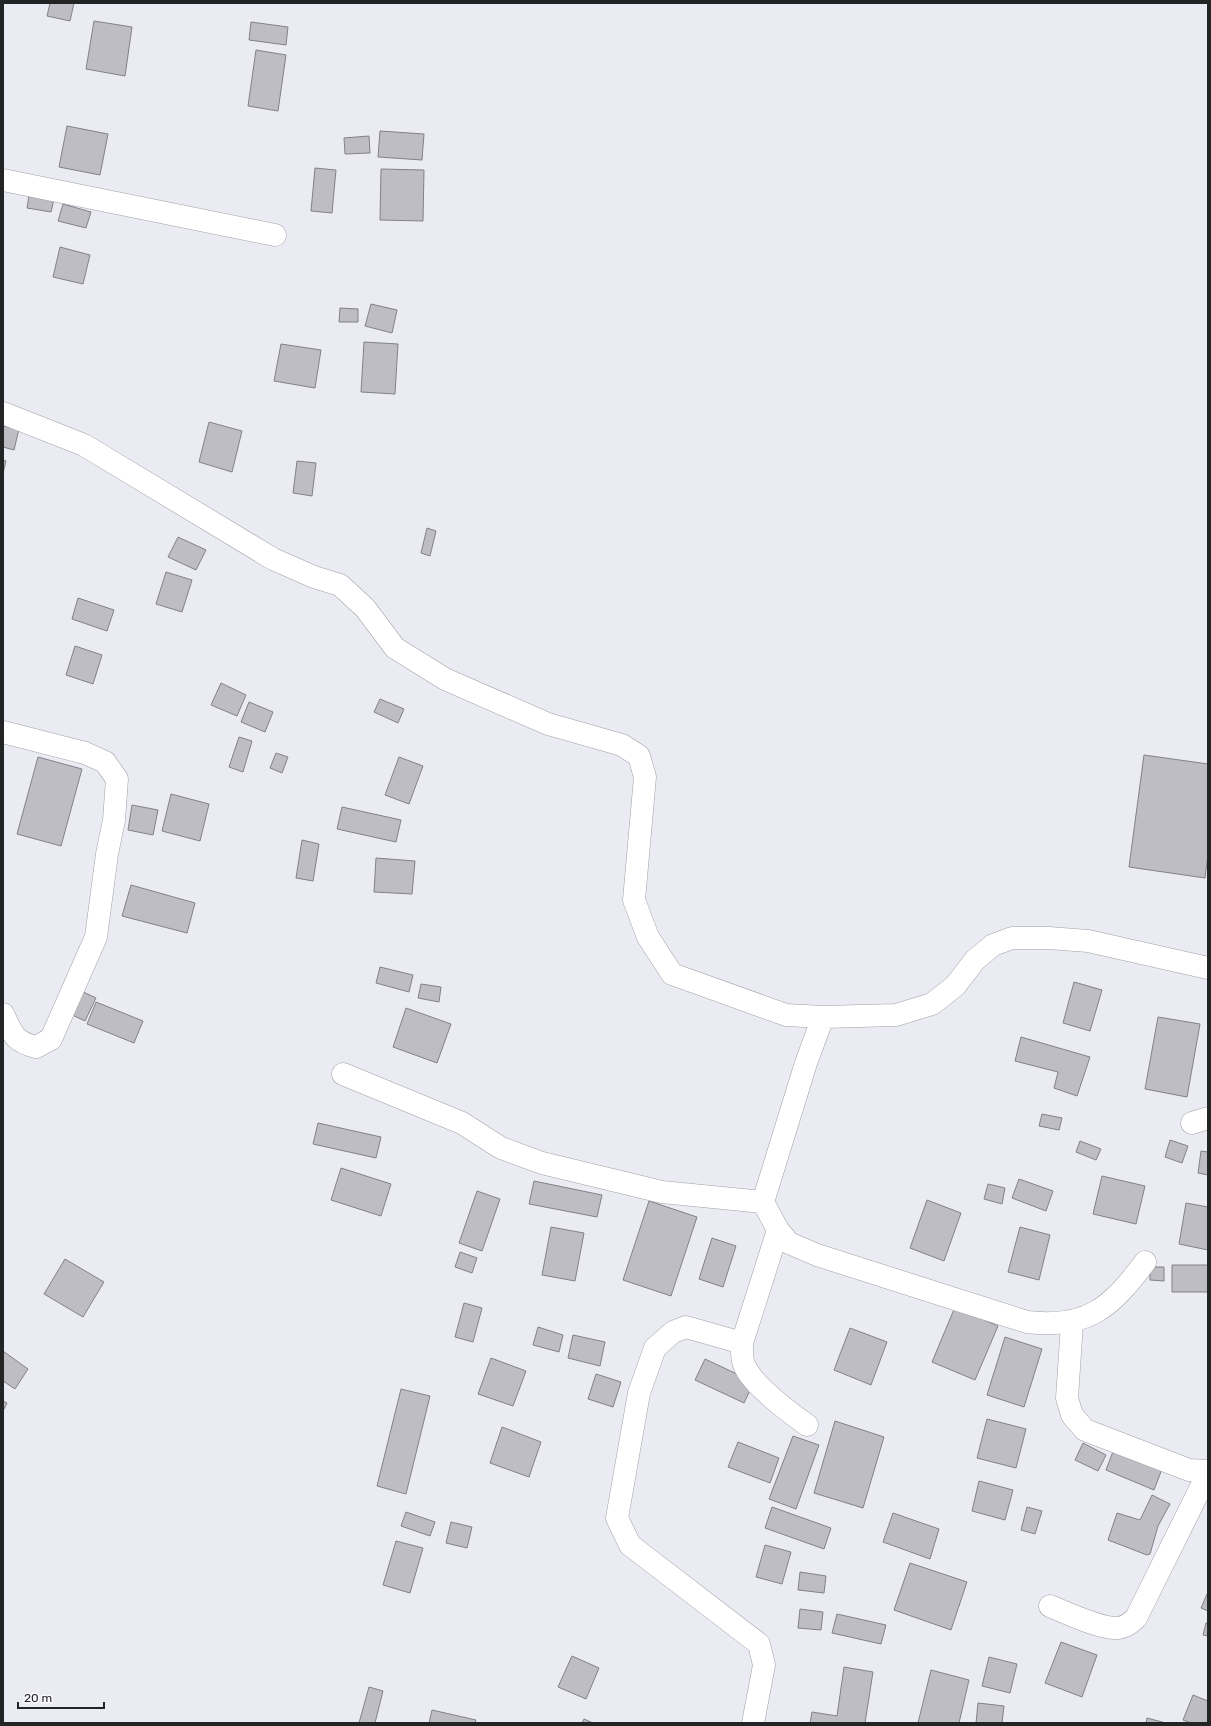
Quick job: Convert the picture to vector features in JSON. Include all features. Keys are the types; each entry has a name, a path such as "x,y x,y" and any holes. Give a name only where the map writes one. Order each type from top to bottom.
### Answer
{"street":[{"path":"3,180 275,235"},
{"path":"3,413 84,445 273,559 314,577 340,585 365,608 395,648 444,679 548,724 622,745 639,756 645,777 634,900 648,937 672,974 786,1015 823,1017 896,1015 932,1004 955,986 975,960 993,945 1012,938 1049,938 1088,941 1208,968"},
{"path":"3,732 85,753 106,762 117,779 114,820 107,854 96,937 51,1039 36,1047 22,1044 13,1034 3,1014"},
{"path":"823,1017 806,1063 763,1202 778,1230 789,1242 817,1256 1027,1322 1048,1325 1072,1323 1103,1309 1133,1279 1145,1262"},
{"path":"343,1074 462,1123 501,1148 542,1163 662,1192 763,1202"},
{"path":"778,1230 742,1343 742,1358 746,1368 756,1381 784,1408 807,1425"},
{"path":"1050,1606 1106,1627 1118,1628 1129,1625 1136,1618 1208,1472 1189,1470 1085,1430 1072,1415 1068,1398 1072,1323"},
{"path":"742,1343 686,1327 673,1332 655,1348 639,1393 617,1518 630,1545 759,1644 764,1664 753,1723"}],"building":[{"path":"50,3 74,3 70,21 47,16"},
{"path":"94,21 132,27 125,76 86,69"},
{"path":"251,22 288,27 286,45 249,40"},
{"path":"256,50 286,55 278,111 248,106"},
{"path":"67,126 108,134 100,175 59,167"},
{"path":"380,131 424,134 422,160 378,157"},
{"path":"369,136 370,153 345,154 344,138"},
{"path":"315,168 336,170 332,213 311,211"},
{"path":"381,169 424,170 423,221 380,220"},
{"path":"29,195 54,199 51,212 27,208"},
{"path":"63,204 91,212 86,228 58,221"},
{"path":"60,247 90,255 83,284 53,277"},
{"path":"371,304 397,310 392,333 365,326"},
{"path":"340,308 358,309 358,322 339,322"},
{"path":"364,342 398,344 395,394 361,392"},
{"path":"281,344 321,350 315,388 274,381"},
{"path":"209,422 242,431 232,472 199,462"},
{"path":"3,426 19,429 14,450 3,447"},
{"path":"3,460 6,461 3,473"},
{"path":"297,461 316,463 312,496 293,493"},
{"path":"427,528 436,531 430,556 421,553"},
{"path":"178,537 206,550 196,570 168,557"},
{"path":"166,572 192,580 182,612 156,604"},
{"path":"78,598 114,610 107,631 72,619"},
{"path":"75,646 102,655 93,684 66,675"},
{"path":"221,683 246,695 237,716 211,705"},
{"path":"380,699 404,709 398,723 374,712"},
{"path":"249,702 273,712 265,732 241,722"},
{"path":"239,737 252,741 243,772 229,767"},
{"path":"276,753 288,757 282,773 270,768"},
{"path":"1144,755 1208,764 1208,855 1205,878 1129,867"},
{"path":"38,757 82,769 61,846 17,834"},
{"path":"399,757 423,766 409,804 385,795"},
{"path":"171,794 209,804 200,841 162,831"},
{"path":"132,805 158,810 153,835 128,830"},
{"path":"342,807 401,820 396,842 337,829"},
{"path":"302,840 319,844 313,881 296,878"},
{"path":"376,858 415,861 412,894 374,892"},
{"path":"131,885 195,903 187,933 122,916"},
{"path":"380,967 413,975 409,992 376,983"},
{"path":"1074,982 1102,990 1090,1031 1063,1023"},
{"path":"421,984 441,987 439,1002 418,998"},
{"path":"77,989 96,998 85,1021 66,1012"},
{"path":"96,1002 143,1021 134,1043 87,1024"},
{"path":"406,1008 451,1024 437,1063 393,1047"},
{"path":"1158,1017 1200,1024 1187,1097 1145,1089"},
{"path":"1021,1037 1090,1057 1077,1096 1054,1088 1058,1072 1015,1061"},
{"path":"1042,1114 1062,1118 1059,1130 1039,1126"},
{"path":"318,1123 381,1137 376,1158 313,1144"},
{"path":"1170,1140 1188,1146 1182,1163 1165,1157"},
{"path":"1080,1141 1101,1149 1096,1160 1076,1152"},
{"path":"1201,1151 1208,1152 1208,1175 1198,1173"},
{"path":"341,1168 391,1184 381,1216 331,1200"},
{"path":"1102,1176 1145,1186 1136,1224 1093,1214"},
{"path":"1019,1179 1053,1191 1046,1211 1012,1198"},
{"path":"534,1181 602,1195 597,1217 529,1204"},
{"path":"988,1184 1005,1188 1002,1204 984,1199"},
{"path":"477,1191 500,1199 482,1251 459,1243"},
{"path":"927,1200 961,1213 944,1261 910,1248"},
{"path":"649,1201 697,1217 671,1296 623,1280"},
{"path":"1186,1203 1208,1207 1208,1250 1179,1244"},
{"path":"551,1227 584,1233 575,1281 542,1275"},
{"path":"1020,1227 1050,1235 1039,1280 1008,1272"},
{"path":"712,1238 736,1246 723,1287 699,1279"},
{"path":"460,1252 477,1258 472,1273 455,1267"},
{"path":"65,1259 104,1282 83,1317 44,1294"},
{"path":"1172,1265 1208,1265 1208,1292 1172,1292"},
{"path":"1150,1267 1164,1267 1164,1281 1150,1280"},
{"path":"464,1303 482,1308 473,1342 455,1337"},
{"path":"955,1307 998,1326 975,1380 932,1362"},
{"path":"538,1327 563,1335 559,1352 533,1345"},
{"path":"850,1328 887,1342 871,1385 834,1370"},
{"path":"573,1335 605,1342 600,1366 568,1358"},
{"path":"1005,1337 1042,1349 1024,1407 987,1395"},
{"path":"3,1351 28,1369 15,1389 3,1381"},
{"path":"491,1358 526,1371 513,1406 478,1394"},
{"path":"705,1359 754,1382 744,1403 695,1380"},
{"path":"596,1374 621,1382 613,1407 588,1399"},
{"path":"401,1389 430,1396 406,1494 377,1486"},
{"path":"3,1401 7,1403 3,1411"},
{"path":"987,1419 1026,1429 1016,1468 977,1458"},
{"path":"835,1421 884,1437 863,1508 814,1493"},
{"path":"502,1427 541,1442 529,1477 490,1463"},
{"path":"793,1436 819,1445 796,1509 769,1499"},
{"path":"738,1442 779,1458 770,1483 728,1467"},
{"path":"1083,1443 1106,1455 1098,1471 1075,1460"},
{"path":"1114,1449 1162,1469 1154,1490 1106,1470"},
{"path":"979,1481 1013,1490 1005,1520 972,1511"},
{"path":"1152,1495 1170,1504 1158,1526 1150,1554 1147,1555 1108,1540 1117,1513 1140,1520"},
{"path":"772,1507 831,1528 824,1549 765,1528"},
{"path":"1027,1507 1042,1511 1035,1534 1021,1530"},
{"path":"406,1512 435,1522 430,1536 401,1526"},
{"path":"893,1513 939,1529 930,1559 883,1542"},
{"path":"451,1522 472,1527 467,1548 446,1543"},
{"path":"396,1541 423,1548 410,1593 383,1585"},
{"path":"765,1545 791,1552 782,1584 756,1577"},
{"path":"910,1563 967,1582 951,1630 894,1610"},
{"path":"800,1572 826,1576 824,1593 798,1590"},
{"path":"1208,1592 1208,1611 1201,1608"},
{"path":"800,1609 823,1612 821,1630 798,1628"},
{"path":"837,1614 886,1625 881,1644 832,1633"},
{"path":"1206,1623 1208,1623 1208,1636 1203,1635"},
{"path":"1061,1642 1097,1655 1082,1697 1045,1683"},
{"path":"572,1656 599,1668 586,1699 558,1687"},
{"path":"989,1657 1017,1664 1010,1693 982,1686"},
{"path":"844,1667 873,1672 865,1723 810,1723 812,1712 837,1716"},
{"path":"931,1670 969,1680 959,1723 918,1723"},
{"path":"369,1687 383,1691 375,1723 359,1723"},
{"path":"1193,1695 1208,1701 1208,1723 1191,1723 1183,1720"},
{"path":"978,1703 1004,1706 1002,1723 976,1723"},
{"path":"432,1710 476,1720 475,1723 429,1723"},
{"path":"1147,1718 1166,1723 1146,1723"},
{"path":"584,1719 593,1723 582,1723"}]}
